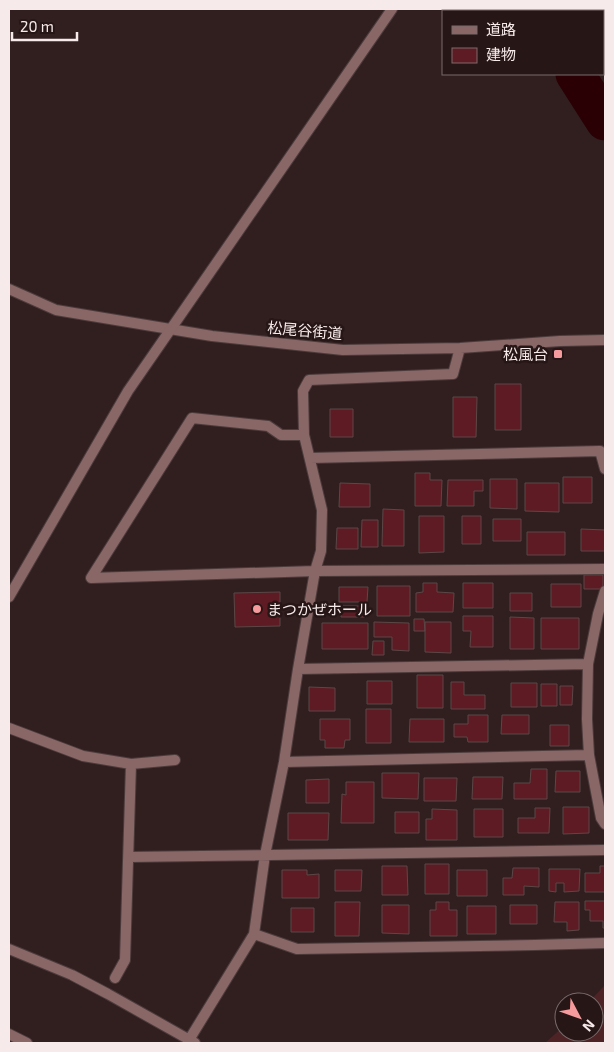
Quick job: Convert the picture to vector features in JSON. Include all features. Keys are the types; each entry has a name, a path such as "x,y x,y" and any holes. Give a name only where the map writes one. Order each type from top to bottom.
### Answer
{"street":[{"path":"9,597 128,391 392,9"},
{"name":"松尾谷街道","path":"9,289 56,310 212,336 343,350 460,348 605,340"},
{"path":"9,949 72,975 192,1042 254,934 265,855 284,762 315,571 321,551 322,510 304,435 303,391 309,380 453,374 460,348"},
{"path":"304,435 281,435 268,426 192,418 91,578 315,571 605,569"},
{"path":"310,458 600,451 605,469"},
{"path":"605,592 598,614 588,664 587,719 589,754 601,818 605,824"},
{"path":"298,669 588,664"},
{"path":"9,728 83,756 130,764 175,760"},
{"path":"284,762 589,754"},
{"path":"115,978 124,960 129,857 130,764"},
{"path":"129,857 605,850"},
{"path":"254,934 297,949 525,946 605,942"},
{"path":"9,1034 27,1043"}],"shaded area":[{"path":"605,985 605,1043 545,1043 554,1035 554,1042 604,1042 604,992 598,992"}],"building":[{"path":"495,384 521,384 521,430 495,430"},
{"path":"453,397 477,397 476,437 453,437"},
{"path":"330,409 353,409 353,437 330,437"},
{"path":"415,473 430,473 430,480 442,480 441,506 415,506"},
{"path":"563,477 592,477 592,503 563,503"},
{"path":"490,479 517,479 517,509 490,508"},
{"path":"448,480 483,480 483,491 474,491 474,506 447,506"},
{"path":"340,483 370,484 370,507 339,507"},
{"path":"525,483 559,483 559,512 525,511"},
{"path":"383,509 404,510 404,546 382,546"},
{"path":"419,516 444,516 444,552 419,553"},
{"path":"462,516 481,516 481,544 462,544"},
{"path":"493,519 521,519 521,541 493,541"},
{"path":"362,520 378,520 378,547 361,547"},
{"path":"337,528 358,528 358,549 336,549"},
{"path":"581,529 605,530 605,551 581,551"},
{"path":"527,532 565,532 565,555 527,555"},
{"path":"584,575 603,575 603,589 584,589"},
{"path":"423,583 437,583 437,592 454,593 453,612 416,612 416,593 423,592"},
{"path":"463,583 493,583 493,608 463,608"},
{"path":"551,584 581,584 581,607 551,607"},
{"path":"377,586 410,586 410,616 377,616"},
{"path":"339,587 368,587 367,602 339,602"},
{"name":"まつかぜホール","path":"280,592 280,626 235,627 234,593"},
{"path":"510,593 532,593 532,611 510,611"},
{"path":"341,606 367,606 367,617 341,617"},
{"path":"463,616 493,616 493,647 470,647 471,631 463,631"},
{"path":"510,617 534,618 534,649 510,649"},
{"path":"541,618 579,618 579,649 541,649"},
{"path":"414,619 424,619 425,631 414,631"},
{"path":"374,622 409,623 409,651 392,650 392,637 374,637"},
{"path":"425,622 451,622 451,653 425,652"},
{"path":"322,623 368,623 368,649 322,649"},
{"path":"373,641 384,641 384,655 372,655"},
{"path":"417,675 443,675 443,708 417,708"},
{"path":"367,681 392,681 392,704 367,704"},
{"path":"451,682 464,682 464,695 485,695 485,709 451,709"},
{"path":"511,683 537,683 537,707 511,707"},
{"path":"541,684 557,684 557,706 541,706"},
{"path":"560,686 573,686 572,705 560,705"},
{"path":"309,687 335,688 335,711 309,711"},
{"path":"366,709 391,709 391,743 366,743"},
{"path":"468,715 488,715 488,742 468,742 467,737 454,737 454,724 468,724"},
{"path":"502,715 529,715 529,734 501,734"},
{"path":"320,719 350,719 350,740 345,740 344,748 325,748 325,740 320,740"},
{"path":"410,719 444,719 444,742 409,742"},
{"path":"550,725 569,725 569,746 550,746"},
{"path":"531,769 547,769 547,799 514,799 514,783 530,783"},
{"path":"556,771 580,771 580,792 555,792"},
{"path":"382,773 419,773 418,799 382,798"},
{"path":"473,777 503,777 502,799 472,799"},
{"path":"424,778 457,778 456,801 424,801"},
{"path":"329,779 329,803 306,803 306,780"},
{"path":"346,782 374,782 374,823 341,823 342,794 346,795"},
{"path":"563,807 589,807 589,833 563,834"},
{"path":"535,808 550,808 549,833 518,833 518,818 535,818"},
{"path":"432,809 457,810 457,840 426,840 426,819 432,819"},
{"path":"474,809 503,809 503,837 474,837"},
{"path":"395,812 419,812 419,833 395,833"},
{"path":"288,813 329,813 328,840 288,840"},
{"path":"425,864 449,864 449,894 425,894"},
{"path":"382,866 407,866 408,895 382,895"},
{"path":"600,866 605,866 605,892 585,892 585,873 600,873"},
{"path":"513,868 539,868 539,887 524,886 524,895 503,895 503,878 512,878"},
{"path":"549,869 580,869 579,891 564,892 564,883 556,883 556,892 549,891"},
{"path":"282,870 307,870 307,875 319,874 319,898 282,898"},
{"path":"335,870 362,870 361,891 335,891"},
{"path":"457,870 487,870 487,896 457,896"},
{"path":"585,901 605,901 605,928 603,928 603,921 590,921 590,910 585,910"},
{"path":"335,902 360,902 359,936 335,936"},
{"path":"436,902 449,902 449,910 457,910 457,936 430,936 430,910 436,910"},
{"path":"555,902 579,902 579,930 567,931 567,922 554,922"},
{"path":"382,905 409,905 409,934 382,933"},
{"path":"510,905 537,905 537,924 510,924"},
{"path":"467,906 496,906 496,934 467,934"},
{"path":"291,908 314,908 314,932 291,932"}],"waterway":[{"path":"576,75 605,121"}],"place":[{"name":"松風台","path":"558,354"},
{"name":"まつかぜホール","path":"257,609"}]}
